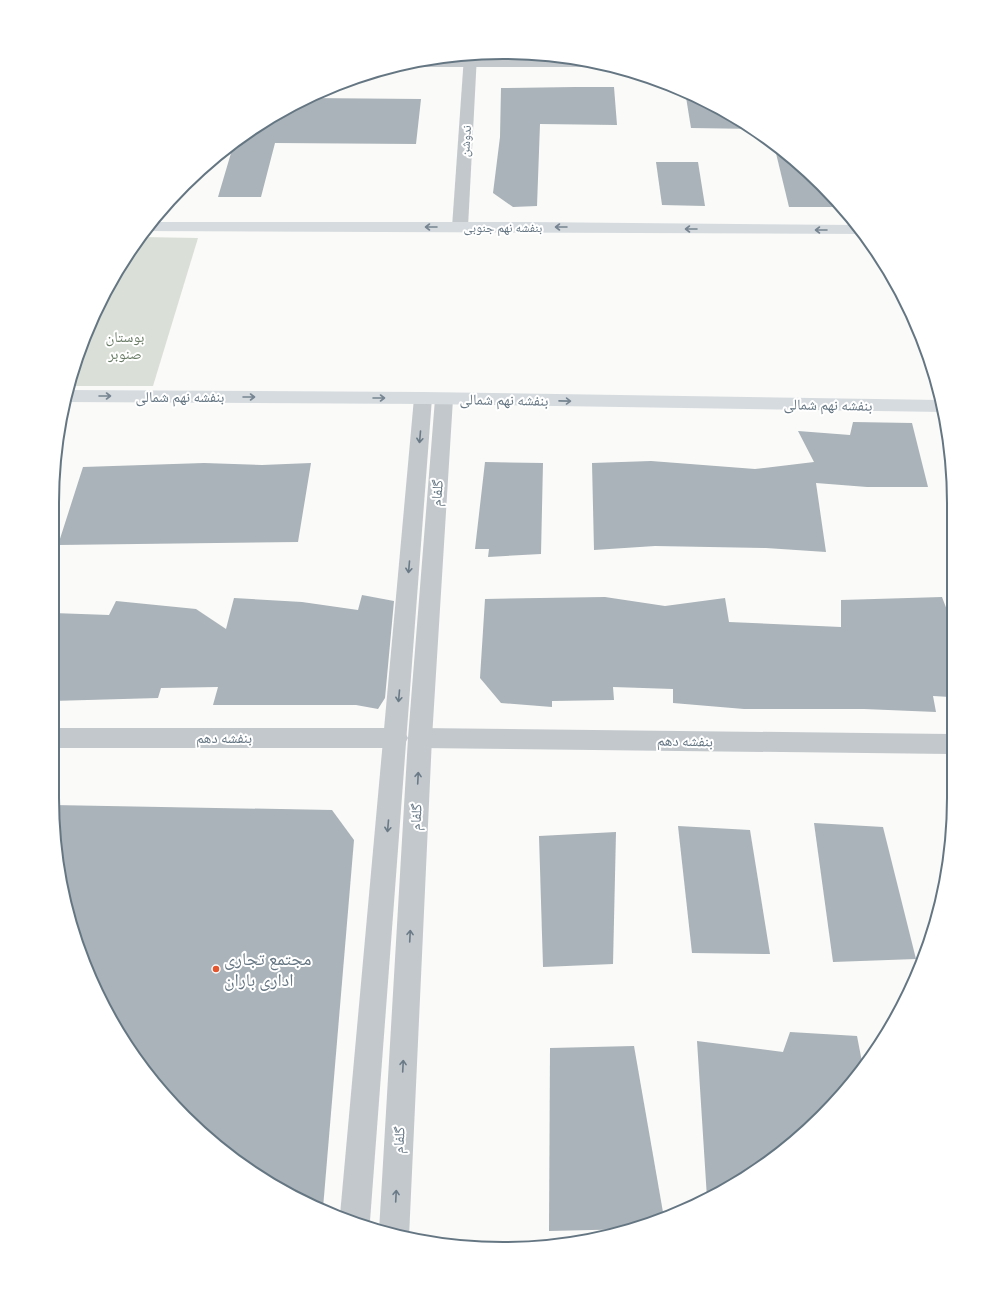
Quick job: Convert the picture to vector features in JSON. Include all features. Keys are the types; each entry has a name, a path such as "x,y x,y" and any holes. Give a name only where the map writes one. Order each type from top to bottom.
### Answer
{"main road":[{"name":"بنفشه نهم جنوبی","path":"156,227 460,227 853,230"},
{"name":"بنفشه نهم شمالی","path":"72,396 433,398 936,406"}],"street":[{"name":"ندوشن","path":"460,227 470,60"},
{"path":"487,60 544,61"},
{"name":"گلفام","path":"355,1216 396,738 433,398"},
{"name":"گلفام","path":"394,1228 420,738 433,398"},
{"name":"بنفشه دهم","path":"59,738 420,738 947,744"}],"green space":[{"name":"بوستان صنوبر","path":"148,237 198,238 153,386 75,386 93,333 105,307 118,281"}],"building":[{"path":"614,87 617,125 540,124 537,206 513,207 493,193 500,137 501,88"},
{"path":"322,98 421,99 416,144 275,143 261,197 218,197 231,152 281,118 307,105"},
{"path":"686,99 725,118 742,129 691,128"},
{"path":"776,153 796,169 834,207 789,207"},
{"path":"656,162 698,162 705,206 662,205"},
{"path":"853,422 912,423 928,487 867,487 816,483 826,552 766,548 655,546 594,550 592,463 651,461 755,469 814,462 798,431 850,435"},
{"path":"485,462 543,463 541,554 488,557 489,549 475,549"},
{"path":"204,463 262,465 311,463 298,542 59,545 83,467"},
{"path":"362,595 394,601 385,698 378,709 356,705 213,705 218,687 161,688 158,698 59,701 59,613 109,615 116,601 196,609 226,629 234,598 302,602 358,610"},
{"path":"605,597 665,606 725,598 729,622 841,627 841,600 942,597 947,610 947,697 933,696 936,712 864,709 744,709 673,703 673,689 613,687 614,700 552,701 552,707 501,703 480,678 485,599"},
{"name":"مجتمع تجاری اداری باران","path":"59,805 332,810 354,840 323,1204 281,1183 256,1167 210,1132 169,1091 134,1045 118,1020 93,968 74,913 63,856"},
{"path":"814,823 883,827 916,959 833,962"},
{"path":"678,826 750,830 770,954 692,953"},
{"path":"616,832 613,964 543,967 539,836"},
{"path":"790,1032 857,1036 861,1059 837,1091 796,1132 750,1167 725,1183 707,1192 697,1041 783,1052"},
{"path":"634,1046 663,1212 606,1230 549,1231 550,1048"}],"place":[{"name":"مجتمع تجاری اداری باران","path":"216,969"}]}
